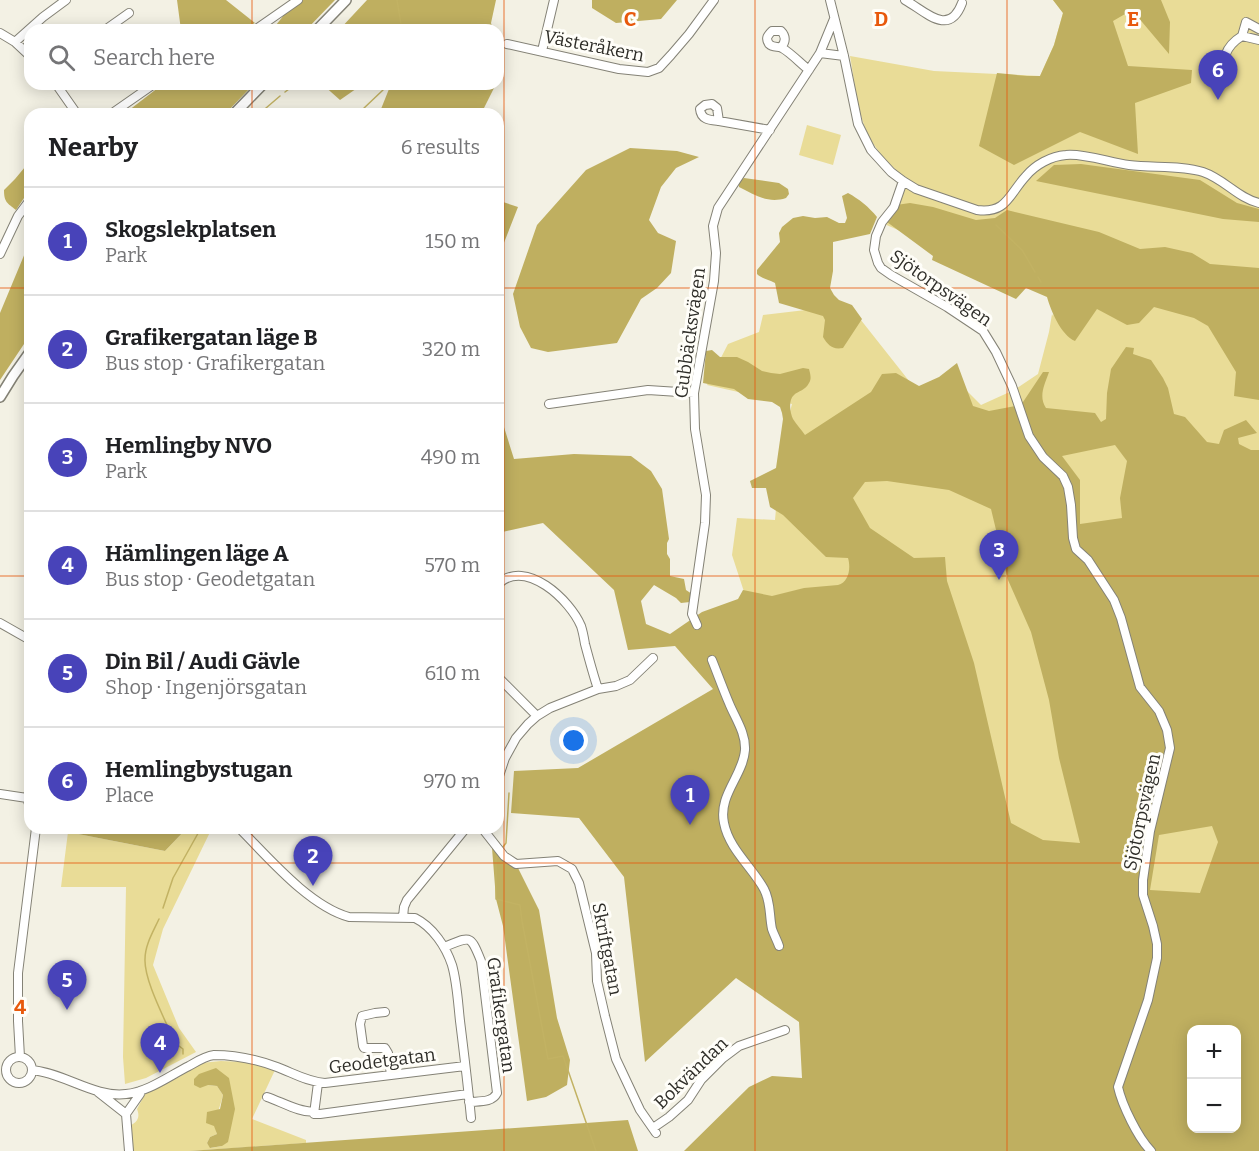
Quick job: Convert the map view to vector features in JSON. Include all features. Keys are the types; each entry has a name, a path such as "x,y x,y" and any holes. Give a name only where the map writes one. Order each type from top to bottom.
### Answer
{"main road":[{"path":"322,24 346,0"},
{"path":"240,108 257,90"},
{"path":"0,397 24,361"}],"street":[{"path":"35,24 66,0"},
{"path":"264,24 298,0"},
{"path":"542,51 554,0"},
{"name":"Västeråkern","path":"507,45 619,69 648,72 659,68 671,55 714,0"},
{"path":"830,0 860,130 871,150 891,172 916,189 987,212 1010,200 1034,167 1066,155 1127,165 1202,172 1220,180 1249,201 1259,203"},
{"path":"905,0 932,18 942,21 959,12 962,3"},
{"path":"113,24 129,13"},
{"name":"Gubbäcksvägen","path":"697,625 692,614 705,523 706,495 695,429 694,393 714,281 716,252 713,226 715,217 718,208 820,53 834,19"},
{"path":"1222,84 1224,57 1228,48 1242,36 1246,22 1259,29"},
{"path":"0,33 24,50"},
{"path":"15,42 24,34"},
{"path":"1242,36 1259,40"},
{"path":"781,47 809,70"},
{"path":"820,53 844,56"},
{"path":"60,90 73,108"},
{"path":"119,108 145,90"},
{"path":"719,121 770,130"},
{"name":"Sjötorpsvägen","path":"903,181 894,207 882,222 876,237 874,250 878,263 891,275 984,331 996,352 1029,436 1043,457 1063,476 1068,487 1073,538 1077,549 1088,560 1114,600 1140,687 1159,711 1167,730 1170,748 1150,831 1143,880 1143,895 1153,926 1157,958 1148,1000 1118,1087 1121,1100 1145,1145 1151,1151"},
{"path":"0,254 24,208"},
{"path":"549,404 648,390 694,393"},
{"path":"504,578 520,575 534,578 557,594 570,609 580,626 598,689"},
{"path":"0,623 24,637"},
{"path":"504,763 516,738 537,716 550,708 598,689 616,686 630,680 653,658"},
{"path":"712,660 731,709 740,725 745,747 743,763 724,802 724,824 740,856 763,887 771,907 772,931 779,946"},
{"path":"504,683 537,716"},
{"path":"0,794 24,794"},
{"path":"20,1057 18,973 35,834"},
{"path":"245,834 280,870 311,896 338,914 415,918 431,929 444,947 452,966 471,1118"},
{"path":"402,917 407,900 461,834"},
{"name":"Skriftgatan","path":"487,834 504,856 516,864 558,861 572,868 579,883 596,953 597,981 616,1059 640,1110 655,1131"},
{"name":"Grafikergatan","path":"444,947 466,939 471,940 481,961 497,1094 490,1101 469,1098"},
{"path":"385,1012 362,1016 360,1024 364,1048 385,1048 392,1075"},
{"name":"Bokvändan","path":"655,1131 688,1100 701,1080 723,1058 739,1046 785,1029"},
{"name":"Geodetgatan","path":"32,1070 60,1076 97,1091 126,1094 140,1091 214,1055 248,1059 318,1083 465,1066"},
{"path":"20,1057 30,1062 32,1070 30,1077 17,1083 10,1080 3,1069 9,1062 20,1057"},
{"path":"314,1111 318,1083"},
{"path":"97,1091 126,1114"},
{"path":"129,1151 126,1114 140,1091"},
{"path":"267,1097 308,1113 314,1111"},
{"path":"314,1111 314,1114 320,1114 469,1098"}],"shaded area":[{"path":"177,0 226,0 255,23 253,24 180,24"},
{"path":"296,0 335,0 312,24 277,24"},
{"path":"367,0 496,0 491,24 345,24"},
{"path":"592,0 677,0 661,19 616,23 592,8"},
{"path":"1053,0 1259,0 1259,1151 819,1151 748,604 732,555 737,518 775,520 782,441 792,404 707,385 728,344 759,332 763,315 831,307 853,310 917,391 949,373 981,405 1014,390 1038,374 1052,314 1053,316 1058,300 882,223 897,197 902,176 885,159 866,130 857,99 850,56 934,71 1040,76 1054,45 1063,13"},
{"path":"1053,0 1161,0 1170,22 1169,54 1132,10 1113,21 1128,66 1192,70 1191,83 1135,103 1138,154 1080,132 1014,165 979,146 997,73 1040,76 1054,45 1063,13"},
{"path":"155,90 248,90 231,108 132,108"},
{"path":"329,90 354,90 340,100"},
{"path":"389,90 493,90 484,108 381,108"},
{"path":"807,125 841,135 833,165 799,155"},
{"path":"630,148 677,151 699,157 676,168 661,187 649,220 658,233 676,241 671,273 657,288 641,299 617,343 548,352 531,348 520,327 513,294 537,225 586,170"},
{"path":"1081,164 1200,180 1237,203 1259,209 1259,222 1223,219 1036,181 1054,165"},
{"path":"24,168 24,198 16,210 7,202 4,190"},
{"path":"744,178 779,183 788,189 789,194 786,198 779,200 762,198 739,187 739,181"},
{"path":"848,193 877,217 870,234 833,242 833,271 830,288 839,300 852,305 862,319 843,348 833,348 823,337 825,320 823,316 779,303 775,283 759,276 757,270 780,242 779,233 782,227 793,218 827,217 839,223 845,223 847,218 842,196"},
{"path":"504,202 518,207 504,243"},
{"path":"910,203 933,207 976,220 995,218 1007,210 1099,232 1140,249 1165,247 1192,253 1210,264 1259,268 1259,400 1234,396 1236,372 1208,326 1194,318 1154,307 1139,323 1127,325 1097,309 1075,341 1061,328 1047,297 1026,288 1016,299 932,260 933,256 887,222 896,205"},
{"path":"24,255 24,344 0,380 0,313"},
{"path":"1126,347 1134,348 1133,354 1151,360 1168,388 1174,414 1185,417 1207,442 1219,444 1224,430 1246,420 1257,433 1238,438 1239,444 1251,450 1259,450 1259,1151 684,1151 749,1087 772,1076 802,1078 799,1022 736,978 645,1062 624,877 579,818 511,813 514,771 578,768 713,689 675,646 628,650 614,590 543,523 504,532 504,427 514,459 574,454 631,456 651,471 662,489 669,539 667,554 670,559 670,576 684,579 686,590 692,594 690,602 681,603 654,585 641,601 646,624 670,634 702,612 738,599 743,590 772,596 804,588 838,585 845,581 849,570 848,558 826,557 783,515 770,507 766,488 752,488 750,481 776,468 783,419 780,407 772,402 748,399 734,389 703,383 706,351 712,350 720,357 737,357 762,371 771,373 780,374 803,368 809,369 810,381 806,387 792,397 790,403 793,419 805,435 871,392 882,374 896,373 919,386 939,377 957,363 973,406 989,411 1021,405 1043,372 1049,372 1042,394 1046,408 1095,413 1101,422 1106,419 1111,369","holes":["1115,445 1127,461 1120,498 1122,518 1080,524 1080,480 1062,456","887,481 949,490 991,509 1008,580 1031,632 1049,700 1059,758 1080,843 1043,840 1011,823 974,663 947,581 945,557 914,558 870,528 853,498 865,482","1212,826 1218,842 1200,893 1150,890 1159,835"]},
{"path":"68,834 78,834 165,851 181,834 209,834 163,929 153,965 179,1028 196,1052 146,1078 125,1084 123,1057 126,887 61,887"},
{"path":"78,834 181,834 165,851"},
{"path":"492,848 502,859 517,866 539,910 557,1018 570,1060 567,1085 546,1097 527,1101 503,926 496,899"},
{"path":"245,1062 275,1070 252,1119 306,1140 306,1143 189,1151 129,1151 127,1127 137,1120 137,1109 146,1092 181,1076 179,1073 201,1063","holes":["229,1078 222,1146 211,1148 207,1143 210,1137 217,1134 216,1119 223,1095 217,1086 208,1085"]},
{"path":"216,1068 229,1078 235,1109 228,1142 222,1146 210,1148 207,1143 210,1137 217,1134 214,1126 206,1123 207,1112 220,1109 223,1095 217,1086 208,1085 200,1088 194,1085 194,1079 199,1074"},
{"path":"628,1120 638,1151 189,1151"}],"waterway":[{"path":"397,0 401,24"},
{"path":"364,108 383,90"},
{"path":"266,108 280,96"},
{"path":"996,225 1022,250 1035,272"},
{"path":"1038,277 1041,282"},
{"path":"503,847 506,843 509,793"},
{"path":"163,908 173,878 198,834"},
{"path":"498,856 496,859 496,899 520,905 548,1059 563,1056 596,1151"},
{"path":"159,919 146,949 146,968 156,1001 175,1043 183,1049 183,1054"}],"place":[{"name":"Hemlingbystugan","path":"1218,100"},
{"name":"Hemlingby NVO","path":"999,580"},
{"name":"Skogslekplatsen","path":"690,825"},
{"name":"Grafikergatan läge B","path":"313,886"},
{"name":"Din Bil / Audi Gävle","path":"67,1010"},
{"name":"Hämlingen läge A","path":"160,1073"}]}
